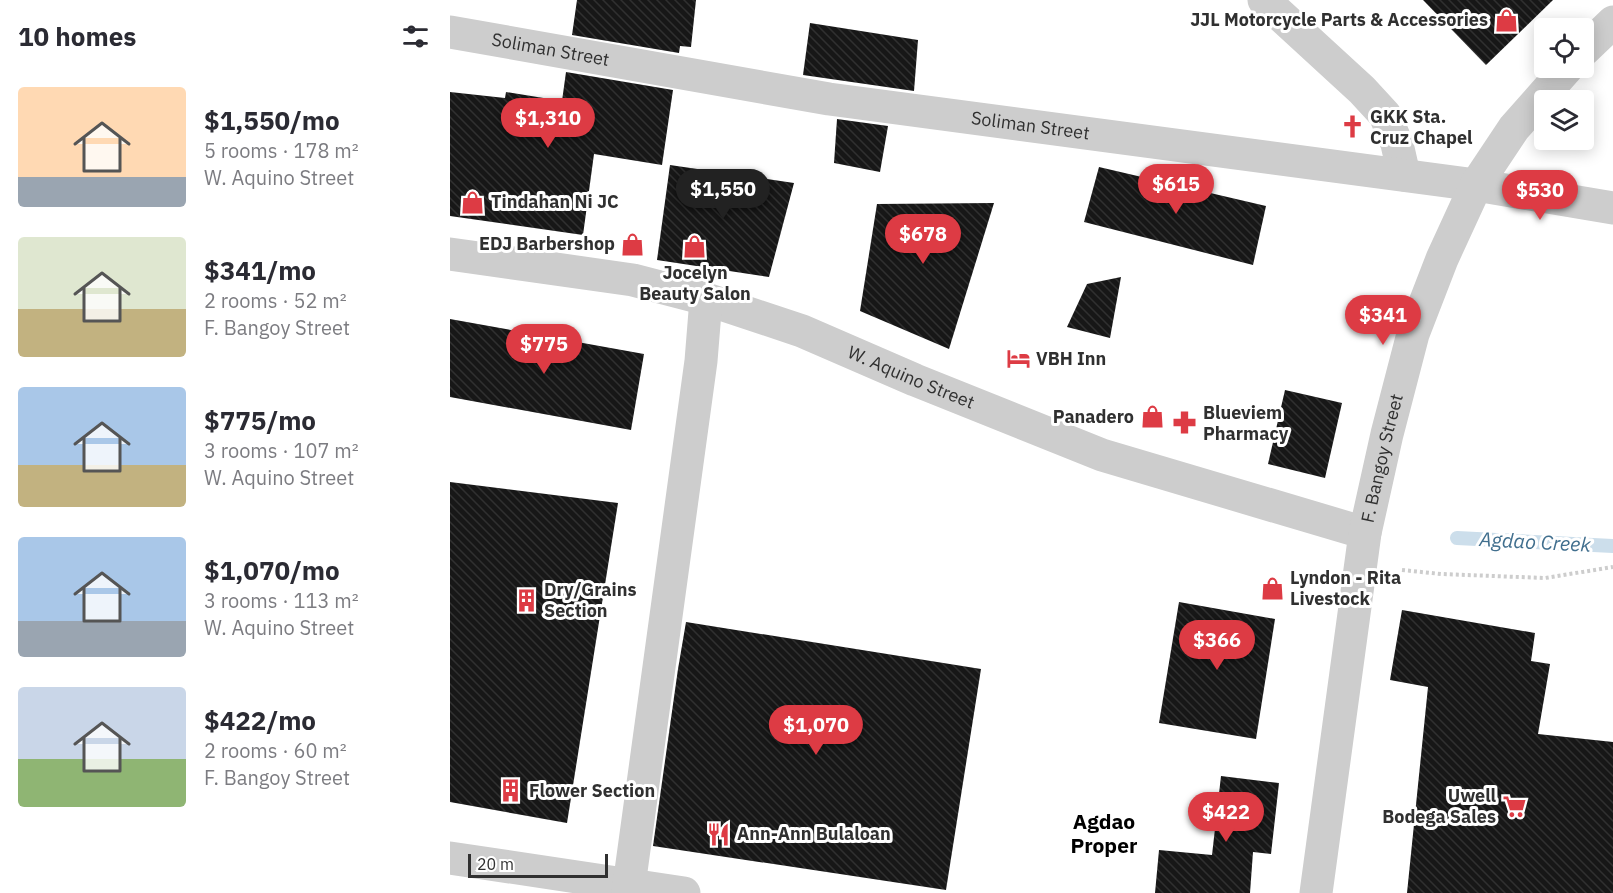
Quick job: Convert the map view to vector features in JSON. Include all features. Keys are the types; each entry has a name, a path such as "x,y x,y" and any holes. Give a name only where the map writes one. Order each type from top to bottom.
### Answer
{"street":[{"path":"1264,0 1362,90 1385,115 1397,144 1404,175"},
{"path":"1594,40 1613,22"},
{"name":"Soliman Street","path":"450,32 829,99 1476,184 1613,208"},
{"name":"F. Bangoy Street","path":"1316,893 1365,533 1387,434 1413,334 1442,259 1476,184 1514,128 1558,78"},
{"name":"W. Aquino Street","path":"450,254 633,280 706,299 802,331 915,380 1102,454 1365,533"},
{"path":"629,889 701,361 706,299"},
{"path":"450,858 629,889 684,893"}],"path":[{"path":"1361,566 1441,574 1545,579 1613,567"}],"building":[{"path":"577,0 696,0 691,47 680,46 679,53 572,35"},
{"path":"1423,0 1553,0 1534,18 1486,65"},
{"path":"810,23 918,40 914,91 803,75"},
{"path":"566,72 673,90 662,165 594,154 583,235 450,216 450,92 505,98 506,92 562,101"},
{"path":"837,119 888,126 880,172 834,163"},
{"path":"670,165 794,183 769,277 657,260"},
{"path":"1099,167 1266,206 1253,265 1084,222"},
{"path":"994,203 949,349 860,311 877,204"},
{"path":"1121,277 1110,338 1067,327 1087,284"},
{"path":"450,319 644,354 631,430 450,397"},
{"path":"1285,390 1342,403 1325,478 1268,464"},
{"name":"Dry/Grains Section","path":"450,482 618,503 567,823 450,802"},
{"path":"1179,602 1275,619 1256,739 1159,723"},
{"name":"Uwell Bodega Sales","path":"1402,610 1535,633 1531,661 1550,664 1538,734 1613,742 1613,893 1407,893 1428,687 1390,680"},
{"path":"686,622 981,669 946,890 653,846"},
{"path":"1221,776 1279,783 1271,854 1253,852 1250,893 1155,893 1159,850 1212,855"}],"waterway":[{"name":"Agdao Creek","path":"1457,538 1613,546"}],"place":[{"name":"JJL Motorcycle Parts & Accessories","path":"1506,20"},
{"name":"GKK Sta. Cruz Chapel","path":"1352,127"},
{"name":"Tindahan Ni JC","path":"473,202"},
{"name":"EDJ Barbershop","path":"633,244"},
{"name":"Jocelyn Beauty Salon","path":"695,247"},
{"name":"VBH Inn","path":"1018,359"},
{"name":"Panadero","path":"1152,417"},
{"name":"Blueviem Pharmacy","path":"1185,423"},
{"name":"Lyndon - Rita Livestock","path":"1272,588"},
{"name":"Dry/Grains Section","path":"526,600"},
{"name":"Flower Section","path":"511,791"},
{"name":"Uwell Bodega Sales","path":"1514,806"},
{"name":"Ann-Ann Bulaloan","path":"719,834"}],"district":[{"name":"Agdao Proper","path":"1104,834"}]}
